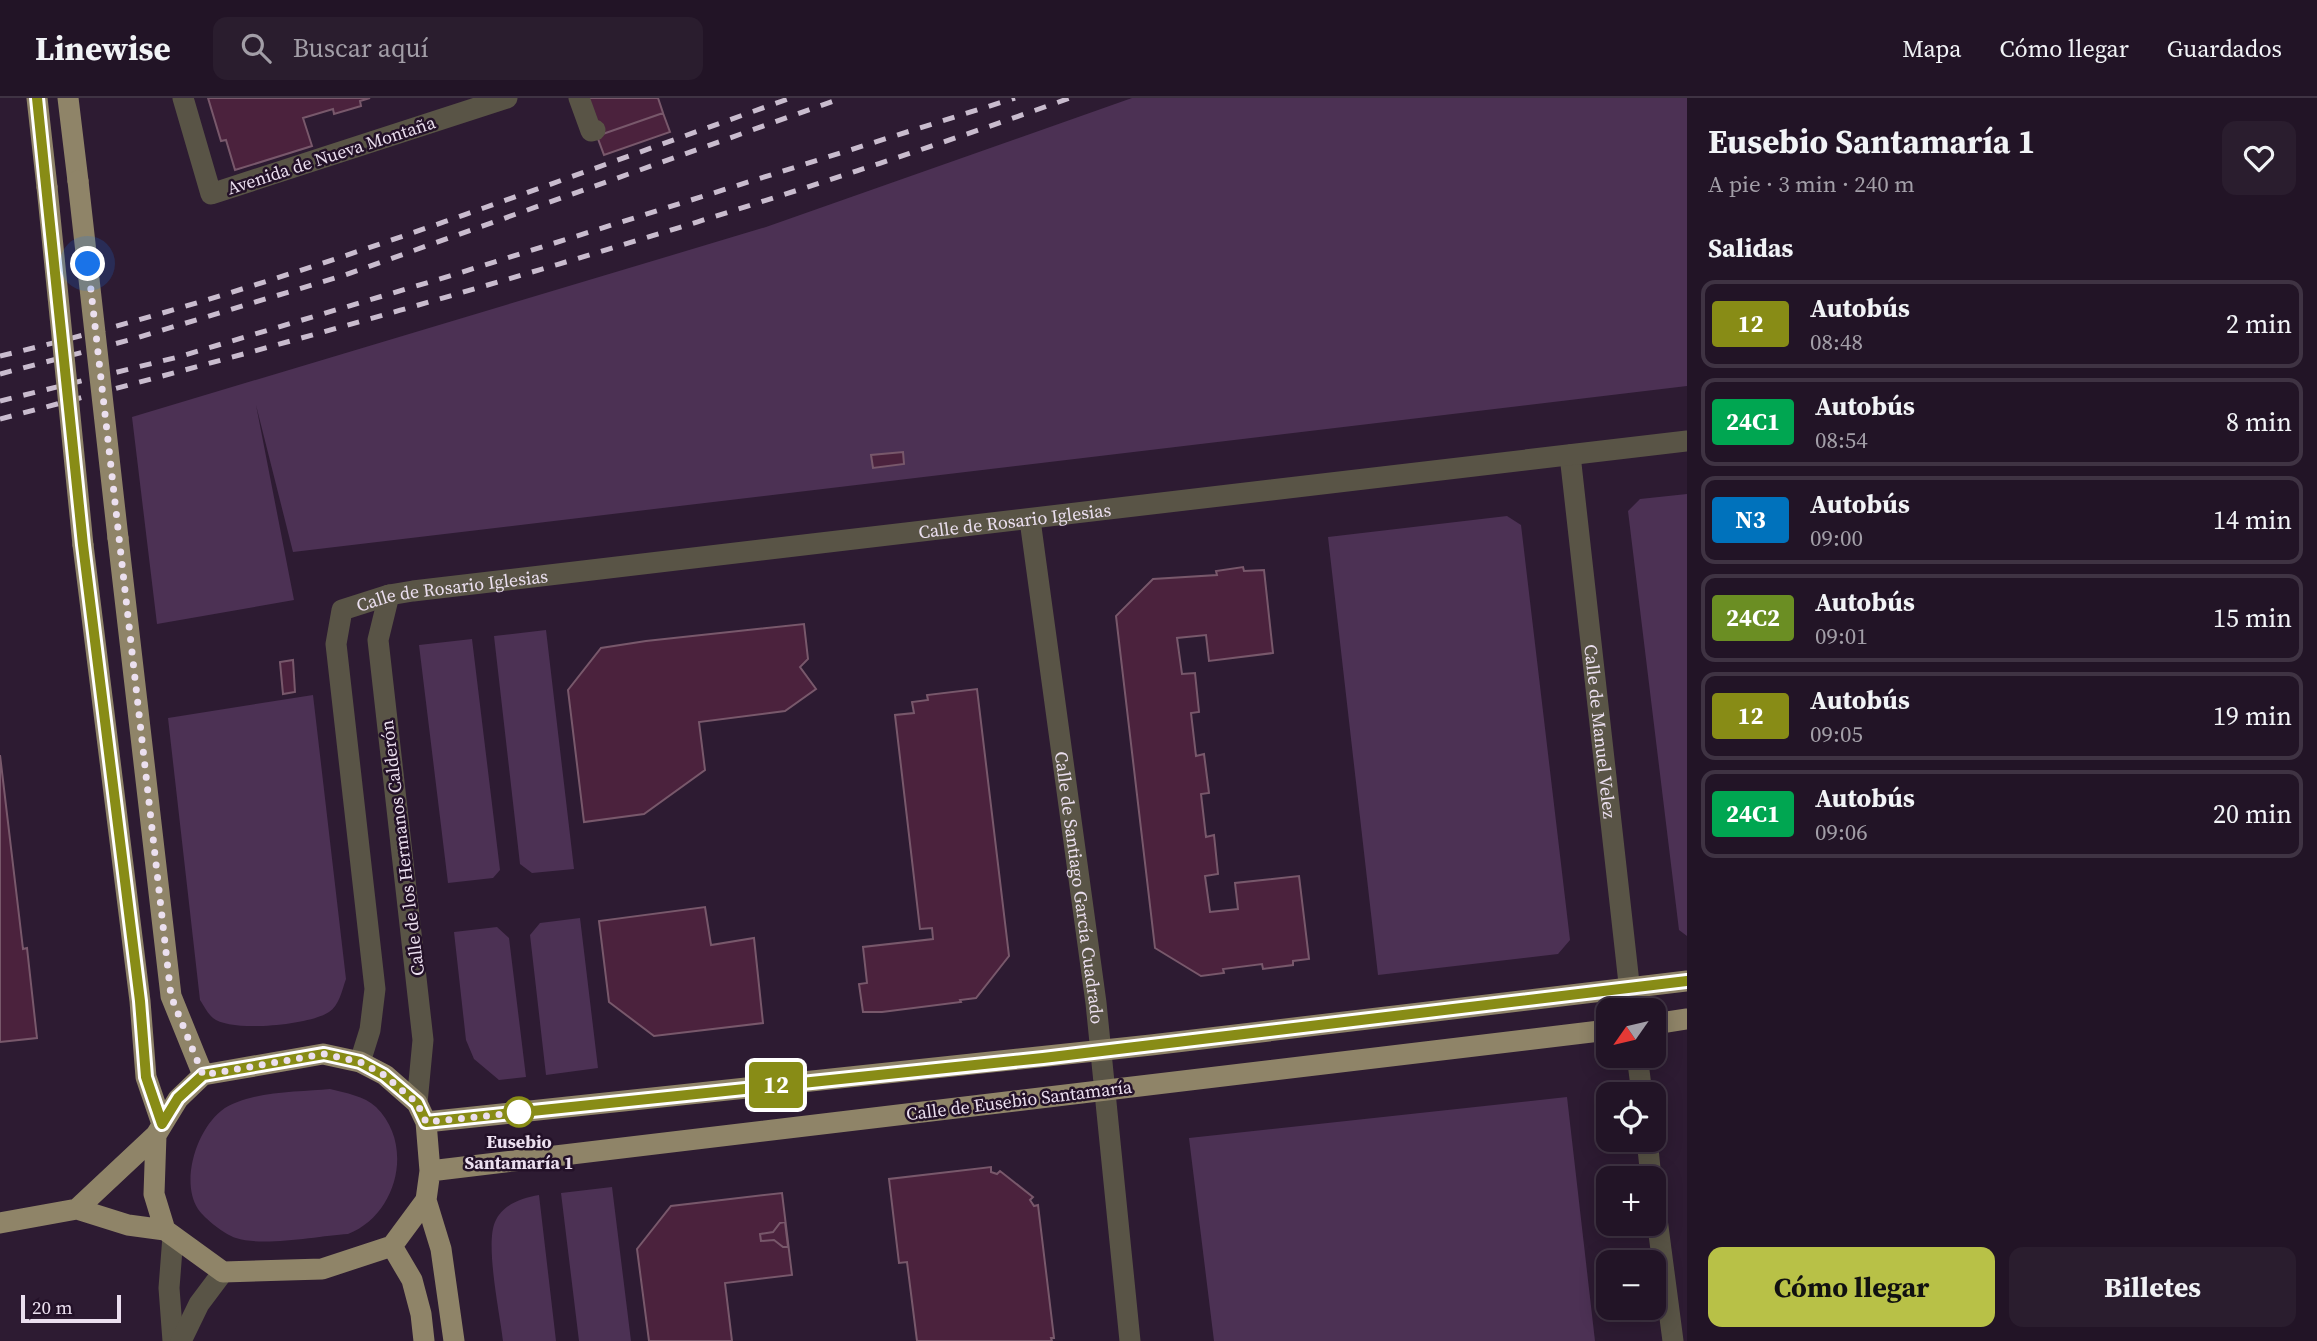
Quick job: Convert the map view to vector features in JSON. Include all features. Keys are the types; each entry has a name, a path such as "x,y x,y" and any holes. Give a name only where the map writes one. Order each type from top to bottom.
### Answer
{"main road":[{"path":"37,98 83,545 140,1001 146,1077 159,1130 154,1194 169,1233"},
{"path":"68,98 171,996 203,1075"},
{"path":"422,1112 1101,1050 1687,981"},
{"path":"1666,1022 1687,1019"},
{"name":"Calle de Eusebio Santamaría","path":"430,1171 1596,1031"},
{"path":"77,1209 159,1130 178,1098 203,1075 324,1054 360,1062 384,1075 422,1112 430,1171 426,1200 441,1249 454,1341"},
{"path":"0,1223 77,1209 128,1225 169,1233 223,1272 322,1269 392,1245 426,1200"},
{"path":"392,1245 412,1280 421,1314 424,1341"}],"street":[{"name":"Avenida de Nueva Montaña","path":"183,98 211,194 507,98"},
{"path":"579,98 591,131 596,130"},
{"name":"Calle de Rosario Iglesias","path":"360,1062 370,1030 375,989 336,645 342,610 389,595 1687,442"},
{"name":"Calle de Manuel Velez","path":"1570,455 1631,998"},
{"name":"Calle de Santiago García Cuadrado","path":"1030,520 1101,1050 1130,1341"},
{"name":"Calle de los Hermanos Calderón","path":"389,595 378,640 424,1040 422,1112"},
{"path":"169,1233 173,1341"},
{"path":"1659,1236 1673,1341"},
{"path":"181,1341 199,1304 223,1272"}],"shaded area":[{"path":"1132,98 1687,98 1687,386 293,552 256,405 294,600 157,624 132,417 766,227"},
{"path":"1687,494 1687,936 1679,930 1628,511 1640,499"},
{"path":"1507,516 1521,525 1570,940 1558,954 1378,975 1328,537"},
{"path":"546,630 574,869 532,873 520,864 494,636"},
{"path":"472,639 500,870 493,878 448,883 419,645"},
{"path":"313,695 346,979 335,1006 319,1017 271,1026 222,1023 211,1016 200,1000 168,718"},
{"path":"580,918 598,1068 546,1075 530,935 540,923"},
{"path":"497,927 509,938 526,1077 499,1080 474,1059 466,1040 454,932"},
{"path":"330,1089 354,1095 376,1107 388,1123 395,1140 395,1178 379,1211 365,1225 348,1234 275,1241 236,1238 205,1217 193,1198 191,1171 198,1143 212,1120 232,1104 259,1096"},
{"path":"1567,1097 1595,1341 1214,1341 1189,1138"},
{"path":"612,1187 631,1341 579,1341 561,1193"},
{"path":"539,1195 556,1341 503,1341 492,1263 492,1233 502,1211 519,1200"}],"building":[{"path":"208,98 370,98 360,101 361,106 334,114 333,109 303,118 312,146 235,170 226,140 221,141"},
{"path":"588,98 658,98 663,113 597,136"},
{"path":"663,113 670,132 604,155 597,136"},
{"path":"903,452 904,464 873,468 871,455"},
{"path":"1243,567 1244,571 1264,570 1273,653 1209,661 1206,635 1177,638 1182,674 1195,673 1199,712 1191,713 1196,756 1204,754 1209,793 1201,794 1206,837 1214,835 1218,874 1205,876 1210,912 1238,909 1235,883 1299,876 1309,959 1293,961 1293,965 1263,969 1262,964 1223,969 1224,973 1201,976 1155,948 1116,616 1153,579 1217,575 1216,571"},
{"path":"804,624 808,659 800,667 816,689 785,711 699,722 705,770 644,814 584,822 568,690 601,648"},
{"path":"293,660 295,692 283,694 280,662"},
{"path":"977,689 1009,956 976,998 882,1012 863,1012 859,984 867,983 863,947 933,939 932,928 920,929 895,715 914,713 912,702 928,700 927,695"},
{"path":"0,755 23,949 27,948 37,1038 0,1042"},
{"path":"705,907 711,945 754,938 763,1023 654,1036 609,1002 599,921"},
{"path":"991,1167 991,1172 997,1174 1000,1171 1033,1197 1030,1200 1034,1206 1038,1205 1054,1338 1051,1338 1052,1341 917,1341 907,1262 899,1263 889,1179"},
{"path":"782,1193 792,1275 725,1283 732,1341 649,1341 637,1249 671,1206"},
{"path":"785,1222 788,1247 783,1247 774,1240 761,1241 760,1234 773,1232 780,1223"}],"railway":[{"path":"0,356 201,302 399,238 791,98"},
{"path":"0,374 133,339 345,275 842,98"},
{"path":"0,401 178,357 453,275 1015,98"},
{"path":"0,419 270,347 672,230 938,144 1070,98"}],"bus line":[{"name":"12","path":"37,98 83,545 140,1001 146,1077 162,1124 178,1098 203,1075 324,1054 360,1062 384,1075 417,1103 426,1122 1043,1058 1687,981"}],"place":[{"name":"Eusebio Santamaría 1","path":"519,1112"}],"route":[{"path":"88,264 171,996 203,1075 324,1054 360,1062 384,1075 417,1103 426,1122 525,1112 519,1112"}]}
